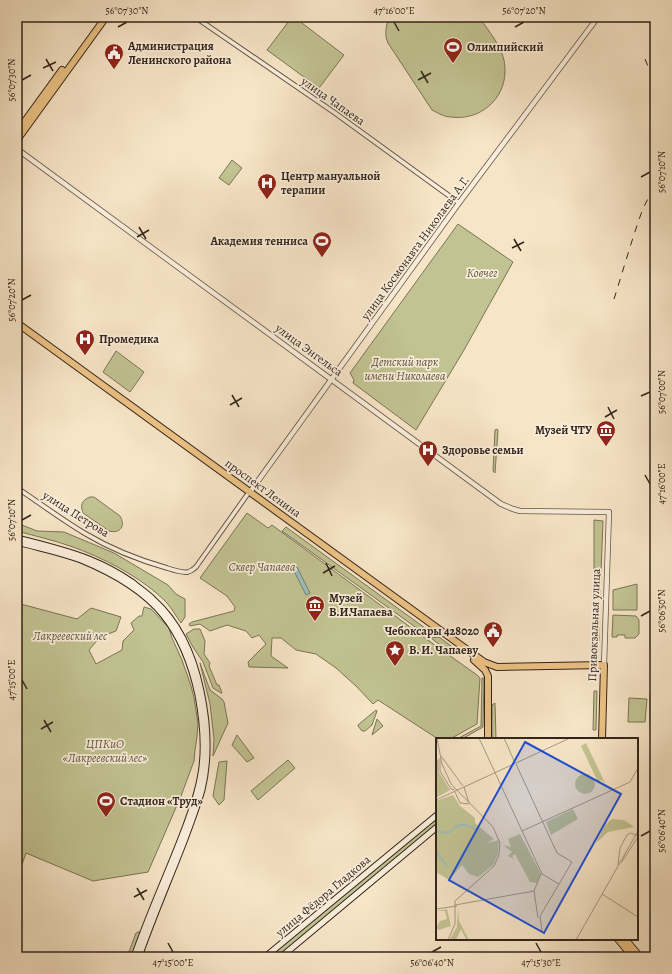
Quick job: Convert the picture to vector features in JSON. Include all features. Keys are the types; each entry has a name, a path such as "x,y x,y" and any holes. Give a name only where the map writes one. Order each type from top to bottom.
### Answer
{"main road":[{"path":"17,132 101,17"},
{"path":"17,140 106,17"},
{"name":"проспект Ленина","path":"17,323 479,664 488,676"},
{"name":"проспект Ленина","path":"17,328 480,660 497,667 604,666"},
{"path":"17,538 90,559 123,577 153,599 165,611 181,634 195,668 204,704 208,740 206,770 198,804 134,957"},
{"path":"17,542 66,555 97,567 119,579 142,595 155,606 167,621 181,643 192,672 202,723 203,752 200,779 170,873 139,957"},
{"name":"Привокзальная улица","path":"602,738 604,666"},
{"path":"488,738 488,676 491,670 497,667"},
{"name":"улица Фёдора Гладкова","path":"265,957 436,816"},
{"name":"улица Фёдора Гладкова","path":"281,957 436,828"},
{"path":"394,850 400,858"},
{"path":"619,940 633,957"},
{"path":"626,940 640,957"}],"street":[{"name":"улица Чапаева","path":"195,17 335,113 458,203"},
{"name":"улица Космонавта Николаева А.Г.","path":"222,529 458,203 598,17"},
{"name":"улица Энгельса","path":"17,149 508,508 520,511 609,512"},
{"name":"улица Петрова","path":"17,488 104,544 138,559 173,570 189,572 196,567 222,529"},
{"name":"Привокзальная улица","path":"604,666 609,512"}],"green space":[{"path":"292,17 344,55 319,88 267,50"},
{"name":"Олимпийский","path":"389,17 479,17 500,49 505,64 504,81 495,99 480,112 471,116 451,117 441,115 432,110 388,43 386,30"},
{"path":"232,160 242,168 229,185 219,178"},
{"name":"Детский парк имени Николаева","path":"458,224 513,262 464,350 416,430 353,383 354,380 350,373"},
{"path":"116,351 144,372 130,392 103,372"},
{"path":"497,429 495,473 493,471 495,430"},
{"path":"90,497 94,497 120,516 122,526 119,530 113,532 109,531 83,513 82,503"},
{"name":"Сквер Чапаева","path":"247,513 268,528 272,525 477,675 480,678 477,724 452,738 436,738 378,700 373,704 336,668 316,654 296,650 281,638 272,638 271,656 288,668 249,667 248,662 266,644 259,635 252,638 246,631 227,625 210,631 200,624 190,626 189,624 192,622 234,611 235,607 227,596 200,578"},
{"path":"594,520 603,521 600,597 594,597"},
{"path":"17,523 37,531 64,532 114,553 168,585 176,594 185,599 185,617 181,623 167,603 146,585 122,569 70,546 17,531"},
{"path":"286,527 425,628 425,634 282,531"},
{"path":"637,584 637,610 613,610 613,590"},
{"name":"ЦПКиО «Лакреевский лес»","path":"17,603 77,619 91,608 121,617 116,631 100,637 89,650 96,664 122,650 123,641 134,630 131,623 139,616 142,616 144,607 151,609 169,628 191,686 198,723 197,737 194,761 181,796 148,872 93,881 26,853 20,870 17,888"},
{"path":"595,603 599,603 599,641 594,641"},
{"path":"613,615 636,616 639,620 639,634 635,638 625,638 625,635 617,635 617,637 612,637"},
{"path":"194,629 200,629 205,641 204,654 210,663 209,666 222,693 213,688 203,662 186,634"},
{"path":"439,637 451,646 454,651 452,654 431,638"},
{"path":"200,663 210,690 224,702 228,723 213,756 214,739 210,704"},
{"path":"482,678 484,678 483,727 464,738 459,738 481,726"},
{"path":"594,691 597,691 596,730 593,730"},
{"path":"650,694 653,694 653,725 650,725"},
{"path":"629,698 647,699 645,722 628,722"},
{"path":"495,703 496,738 492,738 492,705"},
{"path":"376,710 377,711 372,725 365,731 362,731 358,725"},
{"path":"377,719 383,726 372,735"},
{"path":"237,735 254,758 247,762 232,745"},
{"path":"288,760 295,768 258,800 251,791"},
{"path":"227,761 224,800 219,805 213,796 219,762"},
{"path":"436,819 436,826 279,957 268,957"},
{"path":"140,932 132,957 127,957 136,933"}],"water":[{"path":"297,567 310,593 306,595 293,569"}],"railway":[{"path":"645,59 655,83"},
{"path":"614,299 641,214 655,183"}],"place":[{"name":"Олимпийский","path":"453,64"},
{"name":"Администрация Ленинского района","path":"114,70"},
{"name":"Центр мануальной терапии","path":"267,200"},
{"name":"Академия тенниса","path":"322,258"},
{"name":"Промедика","path":"85,356"},
{"name":"Музей ЧТУ","path":"606,447"},
{"name":"Здоровье семьи","path":"428,467"},
{"name":"Музей В.И.Чапаева","path":"315,622"},
{"name":"Чебоксары 428020","path":"493,648"},
{"name":"В. И. Чапаеву","path":"395,667"},
{"name":"Стадион «Труд»","path":"106,818"}],"park label":[{"name":"Ковчег","path":"482,273"},
{"name":"Лакреевский лес","path":"70,636"}]}
